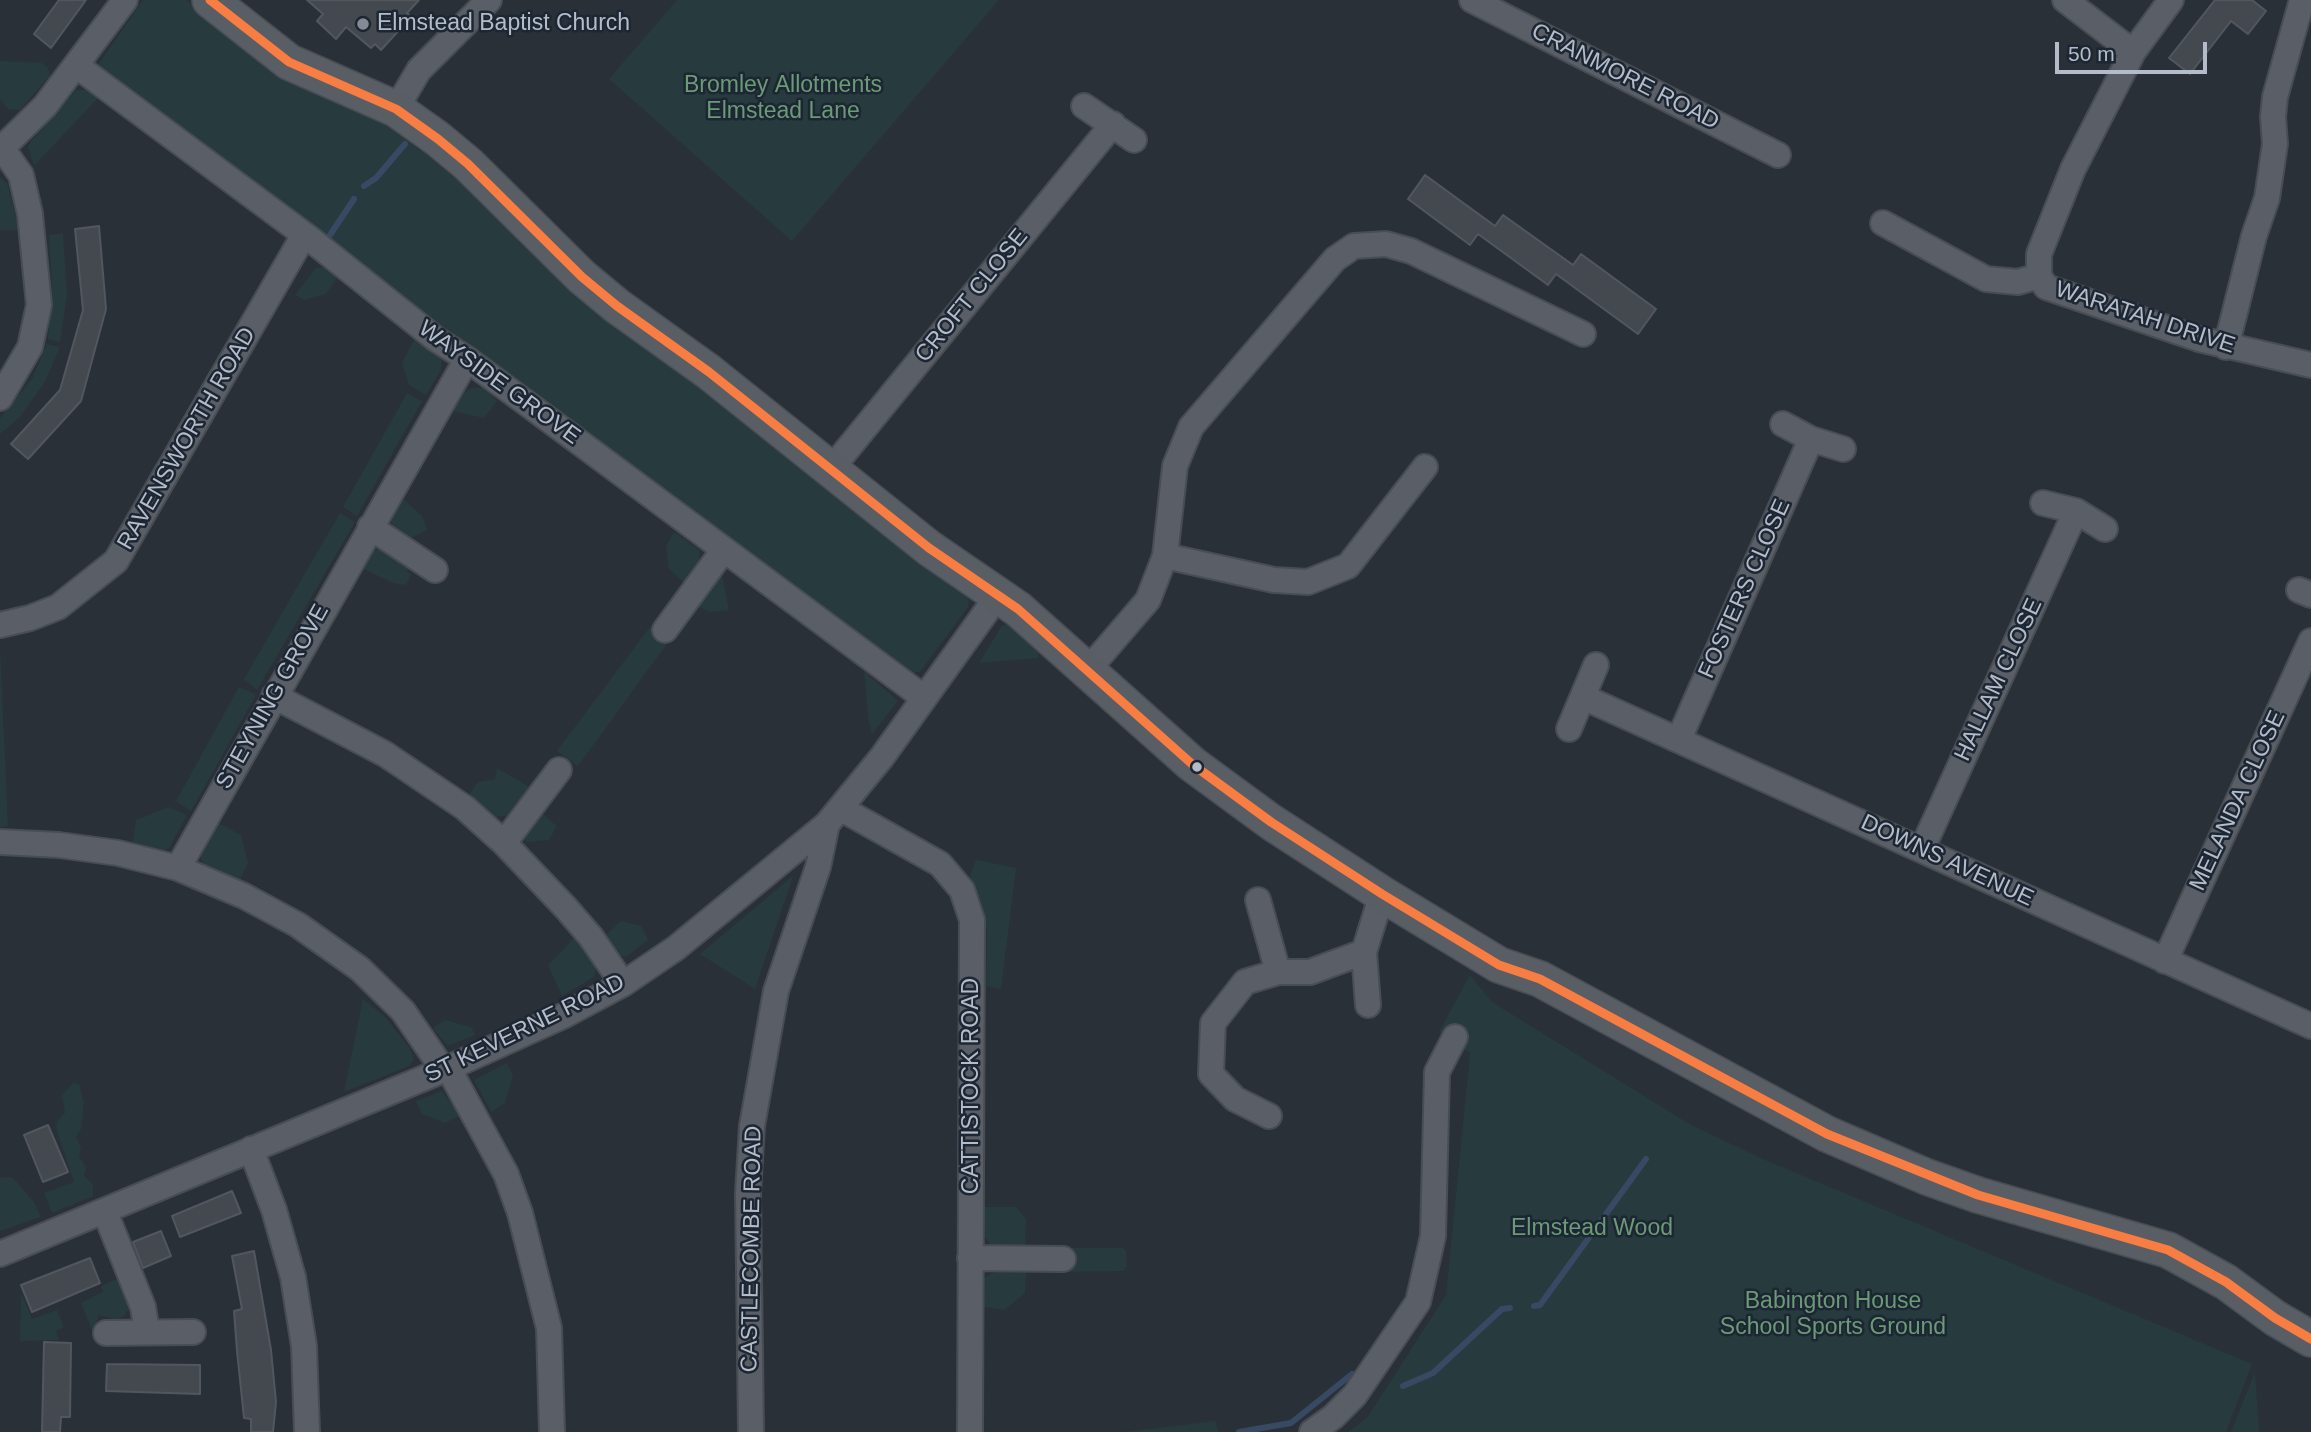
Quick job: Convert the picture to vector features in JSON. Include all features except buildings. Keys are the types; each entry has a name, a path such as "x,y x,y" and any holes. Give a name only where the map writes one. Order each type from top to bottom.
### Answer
{"street":[{"path":"0,398 30,347 39,305 30,214 21,175 3,142 77,66 125,0"},
{"path":"210,0 289,62 396,109 468,164 582,277 617,306 677,348 832,468 929,548 975,582 999,594 1192,764 1271,822 1382,894 1499,965 1540,979 1827,1134 1927,1177 1978,1195 2168,1250 2226,1282 2275,1318 2311,1339"},
{"path":"396,109 419,70 489,0"},
{"name":"CRANMORE ROAD","path":"1472,0 1777,155"},
{"path":"2065,0 2133,52"},
{"name":"WARATAH DRIVE","path":"2171,0 2133,52 2062,193 2039,254 2039,276 2046,287 2226,347 2311,366"},
{"path":"2226,347 2272,175 2275,144 2273,117 2301,37 2302,0"},
{"name":"WAYSIDE GROVE","path":"77,66 304,235 436,339 467,359 923,697"},
{"path":"1084,106 1134,140"},
{"name":"CROFT CLOSE","path":"832,468 1113,124"},
{"path":"1882,223 1986,279 2018,282 2039,276"},
{"name":"RAVENSWORTH ROAD","path":"0,625 30,618 58,607 116,561 304,235"},
{"path":"1087,671 1148,600 1165,556 1175,466 1191,427 1335,259 1354,246 1387,244 1411,251 1583,334"},
{"name":"STEYNING GROVE","path":"178,868 467,359"},
{"path":"1783,424 1811,439 1843,449"},
{"name":"FOSTERS CLOSE","path":"1679,739 1811,439"},
{"path":"1165,556 1274,580 1308,582 1348,566 1425,467"},
{"path":"2043,503 2076,511 2105,529"},
{"name":"HALLAM CLOSE","path":"1922,849 2076,511"},
{"path":"370,527 435,569"},
{"path":"665,630 723,551"},
{"name":"ST KEVERNE ROAD","path":"0,1254 446,1069 565,1015 623,984 676,948 738,900 834,816 882,757 999,594"},
{"name":"MELANDA CLOSE","path":"2165,961 2311,641"},
{"path":"1569,729 1595,665"},
{"path":"274,696 402,764 465,808 504,843 591,937 623,984"},
{"name":"DOWNS AVENUE","path":"1583,698 2311,1026"},
{"path":"504,843 559,770"},
{"name":"CATTISTOCK ROAD","path":"834,816 940,864 962,890 969,910 974,938 970,1432"},
{"name":"CASTLECOMBE ROAD","path":"751,1432 748,1193 751,1126 776,992 834,816"},
{"path":"0,842 106,851 178,868 244,896 298,925 360,969 404,1011 446,1069 482,1128 506,1174 520,1213 543,1295 551,1346 552,1432"},
{"path":"1368,1005 1364,952 1382,894"},
{"path":"1258,900 1278,972"},
{"path":"1269,1116 1235,1099 1211,1074 1213,1023 1245,982 1278,972 1310,972 1364,952"},
{"path":"1312,1432 1333,1417 1355,1395 1418,1302 1433,1236 1437,1072 1455,1037"},
{"path":"251,1149 293,1277 304,1346 307,1432"},
{"path":"105,1212 143,1307 147,1332"},
{"path":"970,1258 1063,1259"},
{"path":"106,1333 193,1332"}],"green space":[{"path":"143,0 187,0 216,25 381,122 388,121 405,134 409,142 420,151 428,150 969,592 968,607 920,672 909,673 100,72 98,65"},
{"name":"Bromley Allotments Elmstead Lane","path":"677,0 999,0 792,241 609,79"},
{"path":"0,61 42,63 48,68 50,75 20,110 8,109 0,99"},
{"path":"76,90 85,90 99,97 34,166 28,147 31,141"},
{"path":"0,177 7,183 19,230 0,230"},
{"path":"63,233 67,295 60,342 48,339 52,289 49,235"},
{"path":"323,267 337,278 326,294 304,300 295,295 316,268"},
{"path":"415,338 442,360 441,370 426,395 409,385 402,363"},
{"path":"47,344 60,347 45,382 19,418 0,434 0,418 32,379"},
{"path":"484,388 497,401 484,418 452,411 467,390"},
{"path":"407,393 422,401 357,516 343,507"},
{"path":"401,497 422,516 427,530 409,539 395,531 390,518"},
{"path":"340,513 355,522 257,690 244,679"},
{"path":"674,532 699,550 699,563 686,584 669,569 666,546"},
{"path":"385,548 407,561 408,572 411,574 406,585 393,583 362,568 371,551"},
{"path":"722,575 729,610 710,612 697,606 716,576"},
{"path":"1006,624 1037,648 1039,658 979,663 1001,627"},
{"path":"650,627 669,641 578,766 557,751"},
{"path":"0,648 8,826 0,827"},
{"path":"864,671 898,701 872,734 869,723"},
{"path":"239,687 255,694 255,697 191,811 176,801"},
{"path":"497,768 533,789 513,815 495,817 469,795 478,782 495,779"},
{"path":"169,807 187,815 169,848 162,851 133,842 136,820"},
{"path":"540,812 557,826 549,840 526,842 524,837"},
{"path":"216,822 241,835 248,863 239,881 203,866 199,853"},
{"path":"976,860 1016,868 1001,989 986,986 987,931 981,903 970,876"},
{"path":"793,876 755,989 700,954"},
{"path":"621,921 641,926 648,940 626,957 620,955 606,935"},
{"path":"576,936 596,968 594,977 562,996 548,965"},
{"path":"1470,975 1492,1002 1691,1125 1763,1159 2252,1364 2226,1432 1348,1432 1367,1418 1446,1295 1470,1053 1439,1032"},
{"path":"363,999 385,1017 409,1047 414,1059 409,1066 344,1092"},
{"path":"445,1020 471,1027 475,1035 448,1046 433,1028"},
{"path":"507,1063 513,1076 505,1103 491,1112 474,1080"},
{"path":"73,1083 79,1084 84,1104 81,1129 76,1137 81,1147 79,1156 86,1168 84,1176 93,1185 93,1196 52,1213 44,1193 74,1182 56,1128 57,1121 65,1113 62,1095"},
{"path":"442,1091 461,1115 445,1123 422,1114 416,1101"},
{"path":"0,1177 13,1178 34,1202 41,1217 0,1231"},
{"path":"983,1207 1016,1207 1026,1219 1025,1248 994,1248 985,1237"},
{"path":"1065,1248 1123,1248 1126,1251 1127,1266 1124,1271 1064,1272"},
{"path":"997,1270 1026,1270 1025,1293 1005,1310 984,1307 983,1279"},
{"path":"117,1279 129,1309 123,1317 115,1319 98,1315 96,1340 81,1303 103,1292 101,1286"},
{"path":"21,1292 32,1319 57,1310 64,1327 56,1331 59,1340 20,1341"},
{"path":"2255,1372 2259,1432 2231,1432"},
{"path":"1216,1421 1218,1432 1124,1432"}],"waterway":[{"path":"364,186 376,178 405,144"},
{"path":"330,235 354,199"},
{"path":"1534,1306 1540,1305 1646,1159"},
{"path":"1403,1386 1433,1373 1502,1309 1510,1308"},
{"path":"1239,1432 1291,1423 1352,1374"}],"transit line":[{"path":"210,0 289,62 396,109 438,139 468,164 582,277 617,306 709,372 929,548 1018,609 1192,764 1271,822 1382,894 1499,965 1540,979 1827,1134 1978,1195 2168,1250 2226,1282 2275,1318 2311,1339"}],"place":[{"name":"Elmstead Baptist Church","path":"363,24"}],"park label":[{"name":"Elmstead Wood","path":"1592,1229"},
{"name":"Babington House School Sports Ground","path":"1833,1315"}]}
